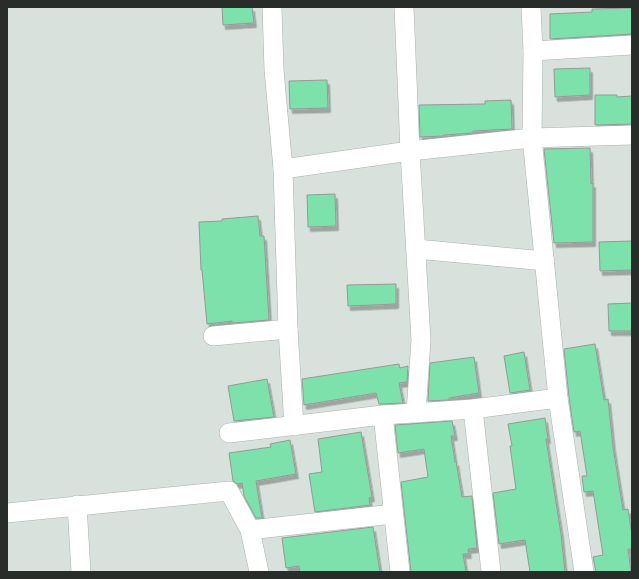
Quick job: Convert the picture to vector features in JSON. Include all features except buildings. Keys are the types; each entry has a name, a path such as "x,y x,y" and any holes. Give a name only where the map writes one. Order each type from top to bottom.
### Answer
{"street":[{"path":"272,7 274,70 283,169 288,329 294,426"},
{"path":"404,7 410,151 421,340 416,413"},
{"path":"531,7 533,51 532,138 558,398 584,572"},
{"path":"533,51 632,45"},
{"path":"283,169 410,151 532,138 632,135"},
{"path":"416,249 545,261"},
{"path":"213,336 288,329"},
{"path":"229,433 383,415 473,409 558,398"},
{"path":"473,409 491,572"},
{"path":"383,415 400,572"},
{"path":"7,513 229,491 258,529 259,572"},
{"path":"77,505 81,572"},
{"path":"258,529 393,514"}]}
